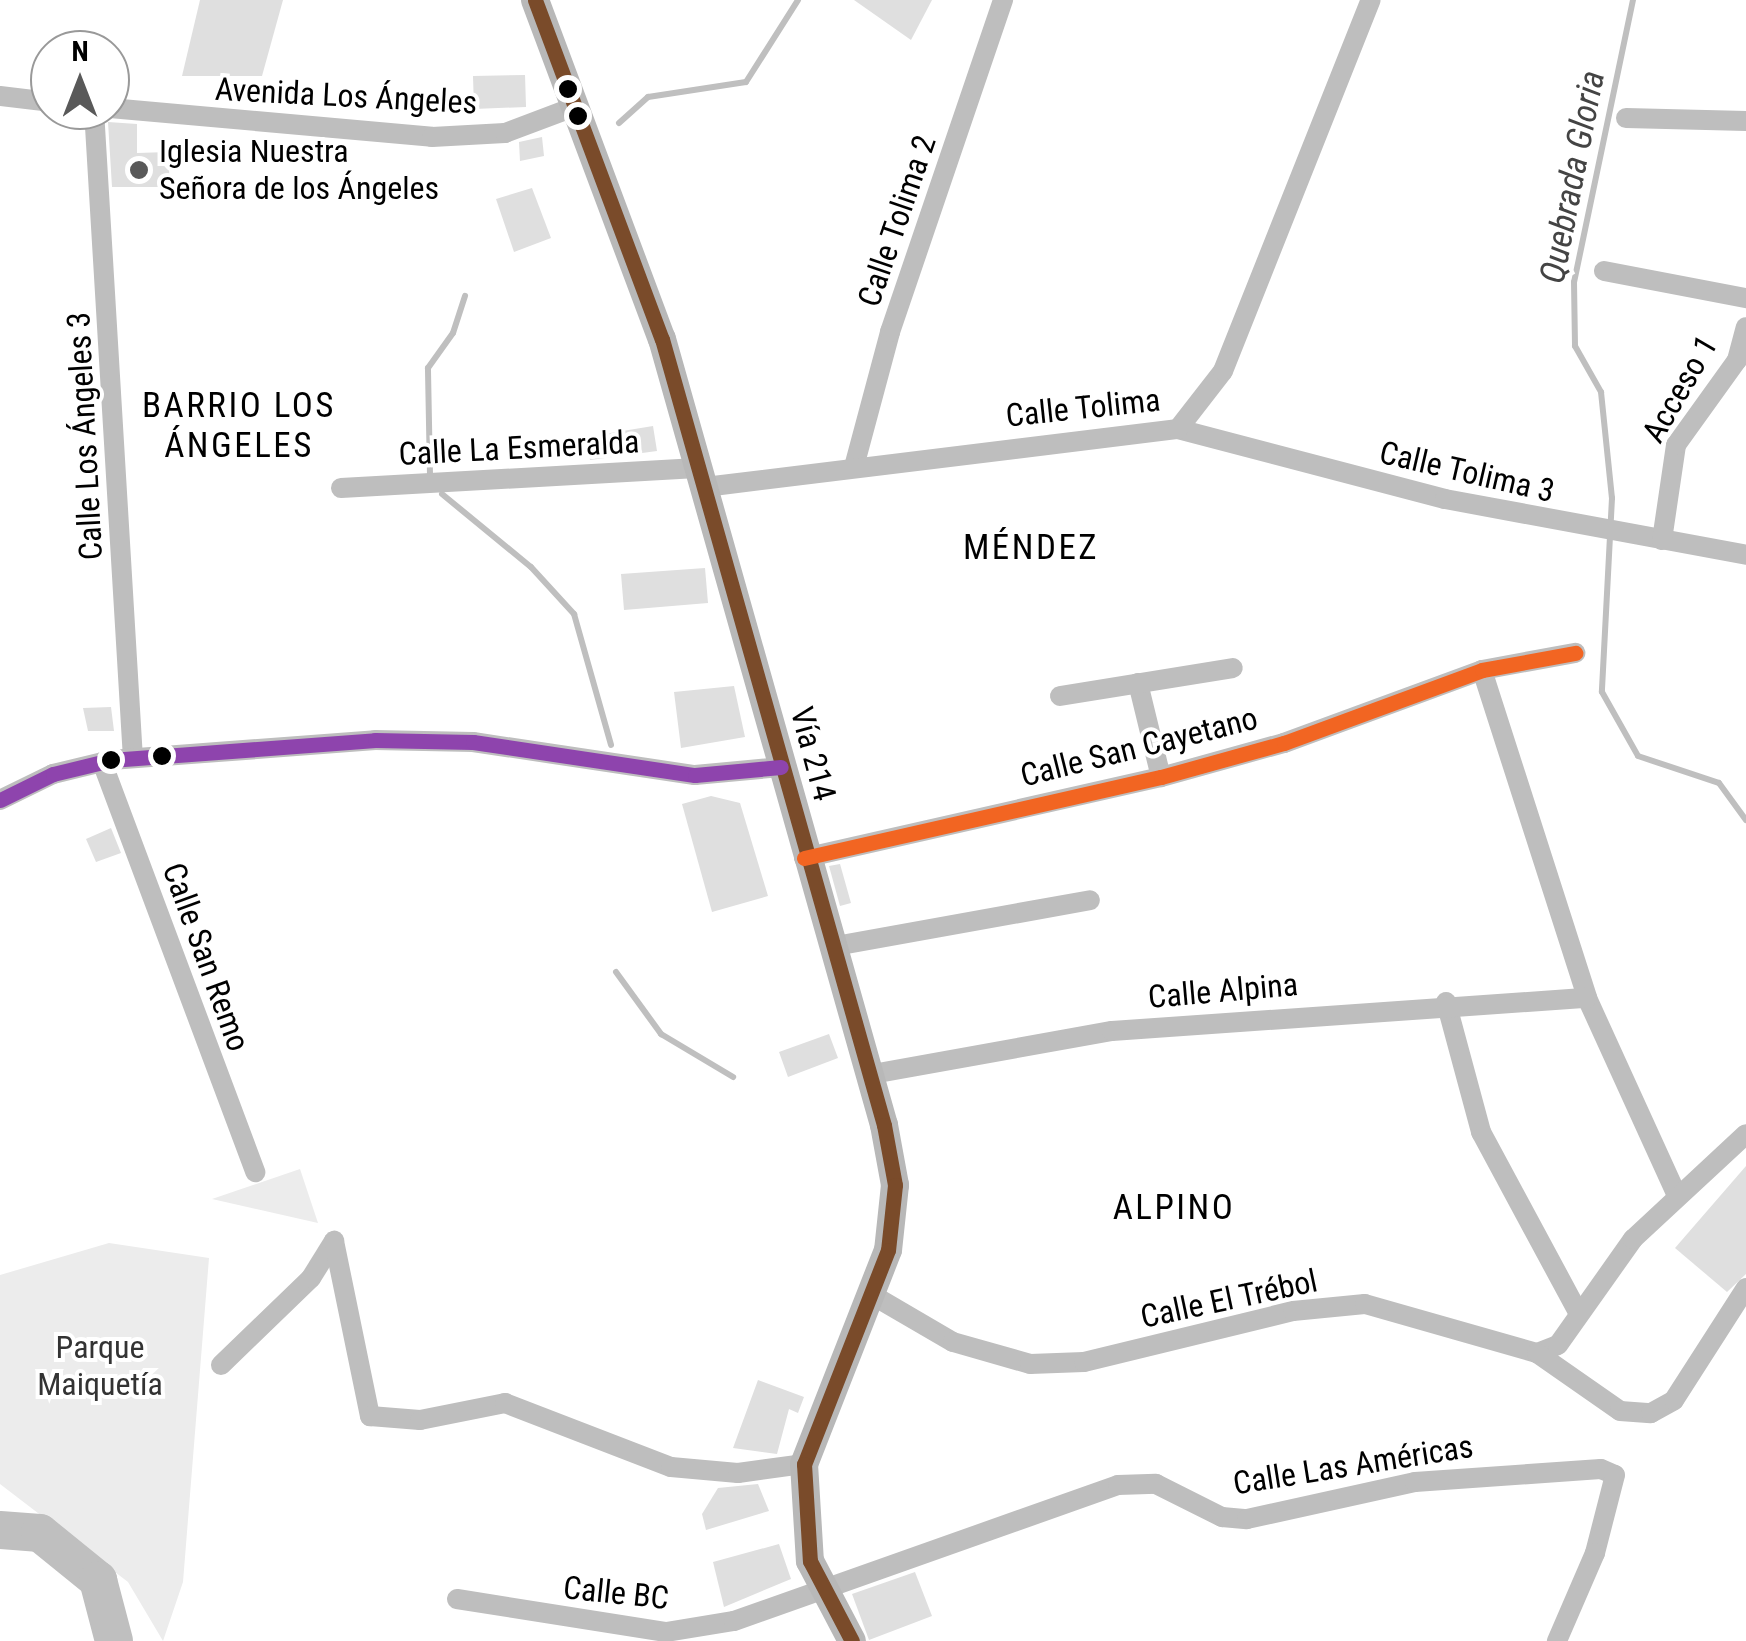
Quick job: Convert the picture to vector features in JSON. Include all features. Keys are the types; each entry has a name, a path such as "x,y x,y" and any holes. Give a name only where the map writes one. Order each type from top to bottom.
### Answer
{"main road":[{"name":"Vía 214","path":"535,0 703,477 895,1185 874,1296 804,1464 810,1561 852,1641"}],"street":[{"name":"Calle Tolima 2","path":"854,463 890,332 1003,0"},
{"name":"Calle Tolima","path":"703,477 1178,429 1223,371 1372,0"},
{"path":"0,96 30,100"},
{"name":"Avenida Los Ángeles","path":"130,110 432,137 505,133 574,107"},
{"path":"1626,118 1746,121"},
{"name":"Calle Los Ángeles 3","path":"95,130 133,758"},
{"path":"1604,272 1746,298"},
{"name":"Acceso 1","path":"1662,540 1676,446 1737,360 1746,327"},
{"name":"Calle Tolima 3","path":"1178,429 1578,527 1746,555"},
{"name":"Calle La Esmeralda","path":"341,488 703,477"},
{"name":"Calle San Cayetano","path":"804,858 1161,777 1284,743 1482,670 1576,653"},
{"path":"1060,696 1233,668"},
{"path":"1482,670 1587,998 1676,1193"},
{"path":"1138,683 1161,777"},
{"path":"0,800 53,774 102,762 375,740 473,742 695,775 781,766"},
{"name":"Calle San Remo","path":"102,762 255,1172"},
{"path":"830,947 1090,900"},
{"name":"Calle Alpina","path":"866,1075 1112,1031 1446,1002 1587,998"},
{"path":"1446,1002 1481,1132 1578,1312"},
{"path":"1537,1353 1558,1346 1578,1312 1676,1193 1746,1134"},
{"path":"222,1364 311,1278 334,1241 370,1416 420,1420 505,1403 671,1467 738,1473 804,1464"},
{"name":"Calle El Trébol","path":"874,1296 953,1342 1030,1364 1084,1362 1293,1311 1365,1304 1537,1353 1620,1411 1651,1414 1674,1400 1746,1288"},
{"name":"Calle Las Américas","path":"824,1585 1118,1484 1156,1484 1222,1517 1247,1520 1415,1482 1587,1468 1615,1475 1595,1552 1557,1641"},
{"name":"Calle BC","path":"457,1598 666,1632 734,1620 824,1585"}],"green space":[{"path":"300,1169 318,1223 212,1199"},
{"name":"Parque Maiquetía","path":"109,1243 209,1258 183,1582 163,1641 128,1582 0,1484 0,1275"}],"building":[{"path":"200,0 283,0 262,76 182,76"},
{"path":"854,0 932,0 911,40"},
{"path":"525,75 526,107 474,109 473,76"},
{"name":"Iglesia Nuestra Señora de los Ángeles","path":"130,124 137,124 137,153 168,152 170,187 112,187 108,130 130,130"},
{"path":"542,137 544,156 520,161 519,142"},
{"path":"532,188 551,238 514,252 496,199"},
{"path":"653,426 657,451 590,460 586,437"},
{"path":"705,568 708,603 624,610 621,574"},
{"path":"734,686 745,737 681,748 674,692"},
{"path":"111,707 114,731 88,731 83,708"},
{"path":"711,796 740,803 768,896 712,912 682,804"},
{"path":"111,828 121,853 96,862 86,839"},
{"path":"840,864 851,903 840,906 829,866"},
{"path":"829,1034 838,1058 788,1077 779,1052"},
{"path":"1746,1166 1746,1274 1727,1292 1675,1248"},
{"path":"758,1380 804,1397 798,1413 789,1409 777,1454 733,1448"},
{"path":"758,1484 769,1511 706,1530 702,1514 718,1488"},
{"path":"779,1544 791,1579 724,1607 713,1562"},
{"path":"915,1572 932,1616 869,1640 852,1594"}],"waterway":[{"path":"619,123 648,97 746,82 798,0"},
{"name":"Quebrada Gloria","path":"1633,0 1574,282 1575,346 1601,392 1612,498 1602,692 1638,756 1719,783 1746,820"},
{"path":"430,475 428,368 453,333 465,296"},
{"path":"442,494 531,567 574,614 611,745"},
{"path":"616,972 661,1034 733,1077"},
{"path":"0,1530 40,1533 98,1580 114,1641"}],"transit line":[{"path":"535,0 662,339 884,1125 895,1185 888,1250 804,1464 810,1561 852,1641"},
{"path":"804,858 1161,777 1284,743 1482,670 1575,653"},
{"path":"0,800 53,774 111,760 375,740 473,742 695,775 781,767"}],"place":[{"name":"Iglesia Nuestra Señora de los Ángeles","path":"139,170"}],"district":[{"name":"BARRIO LOS ÁNGELES","path":"239,426"},
{"name":"MÉNDEZ","path":"1031,548"},
{"name":"ALPINO","path":"1174,1208"}]}
